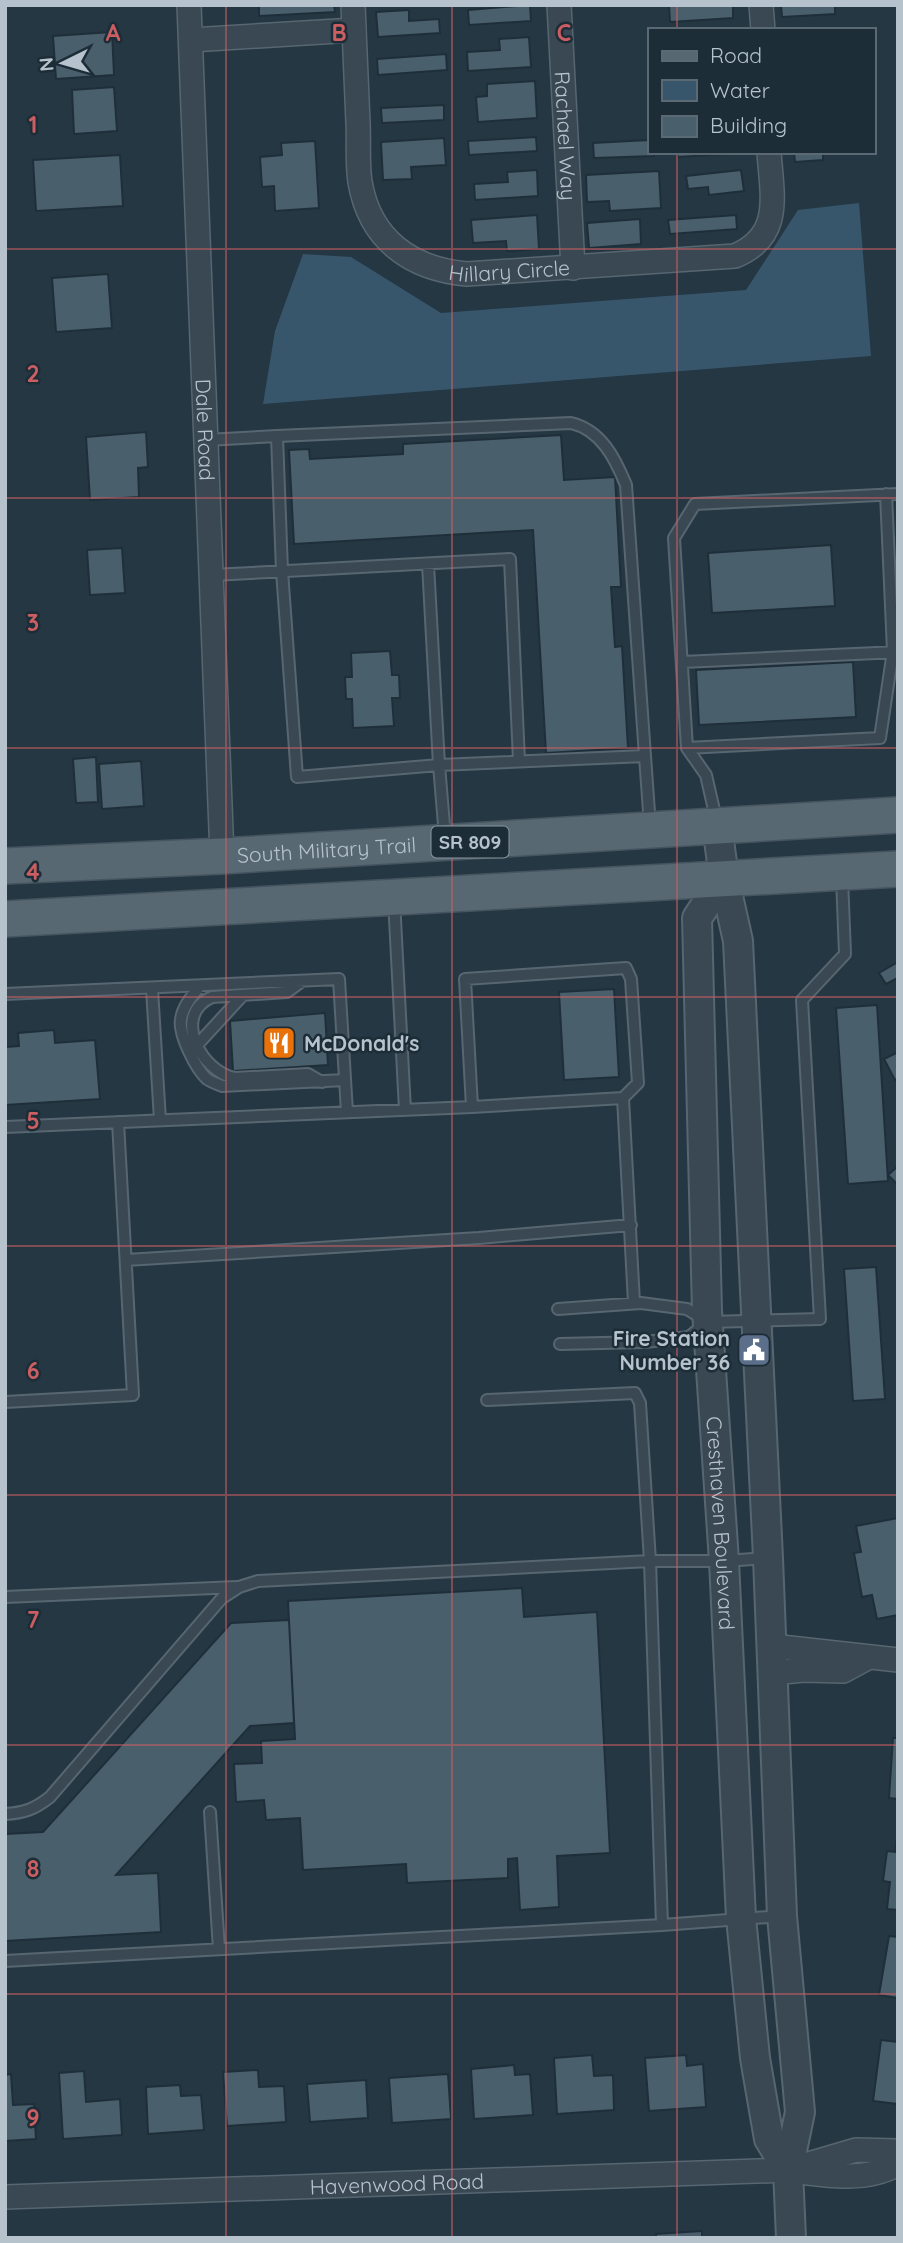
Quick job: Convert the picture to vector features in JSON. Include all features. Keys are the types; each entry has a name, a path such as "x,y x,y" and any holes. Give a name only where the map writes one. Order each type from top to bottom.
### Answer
{"main road":[{"name":"South Military Trail","path":"5,866 222,856 898,815"},
{"path":"5,919 898,869"}],"street":[{"name":"Dale Road","path":"189,5 222,856"},
{"name":"Hillary Circle","path":"353,5 360,181 370,214 390,244 418,262 450,273 467,274 734,256 750,250 762,239 770,224 772,206 769,154"},
{"name":"Rachael Way","path":"559,5 573,268"},
{"path":"761,5 763,28"},
{"path":"191,40 354,30"},
{"name":"Cresthaven Boulevard","path":"718,825 724,878 738,941 768,1558 782,1916 800,2112 788,2170 791,2238"},
{"name":"Cresthaven Boulevard","path":"724,878 697,918 708,1322 724,1561 741,1918 755,2058 769,2138 788,2170"},
{"path":"772,1660 804,1670 844,1671 869,1657 898,1660"},
{"path":"788,2170 856,2150 898,2151"},
{"path":"788,2170 839,2178 887,2170 898,2164"},
{"name":"Havenwood Road","path":"5,2197 788,2170"}],"lane":[{"path":"206,440 571,423 585,426 600,439 616,460 626,485 650,831"},
{"path":"277,436 282,571 297,777 439,765 645,756"},
{"path":"687,748 880,738 895,651 892,494 695,504 674,538 687,748 706,775 718,825"},
{"path":"212,575 510,559 519,761"},
{"path":"428,564 445,843"},
{"path":"682,662 895,651"},
{"path":"558,1309 634,1303 687,1309 708,1322 820,1320 802,1000 845,954 842,872"},
{"path":"394,898 405,1110"},
{"path":"5,1127 472,1107 623,1098 638,1083 631,979 626,968 465,979 472,1107"},
{"path":"5,994 339,979 347,1112"},
{"path":"302,981 287,992 212,997 196,1009 191,1019 191,1030 214,1070 224,1076 235,1078 307,1074 322,1082"},
{"path":"200,986 187,1003 181,1020 181,1032 207,1079 222,1086 345,1080"},
{"path":"152,989 160,1120"},
{"path":"198,1044 243,995"},
{"path":"623,1098 634,1303"},
{"path":"5,1402 133,1395 118,1122"},
{"path":"126,1260 479,1238 631,1225"},
{"path":"560,1344 645,1342 688,1337 708,1322"},
{"path":"488,1400 635,1393 640,1403 650,1561 662,1925"},
{"path":"5,1597 239,1587 258,1581 650,1561 768,1558"},
{"path":"5,1814 24,1813 38,1807 50,1797 222,1598 239,1587"},
{"path":"210,1812 219,1949"},
{"path":"5,1961 782,1916"}],"water":[{"path":"859,203 871,356 263,404 275,331 303,254 351,257 441,313 746,290 798,210"}],"building":[{"path":"259,5 334,5 335,12 259,16"},
{"path":"530,5 531,21 469,25 468,10"},
{"path":"669,5 733,5 733,18 670,22"},
{"path":"781,5 835,5 835,14 782,17"},
{"path":"409,10 409,21 439,19 440,33 378,37 376,12"},
{"path":"112,32 114,75 56,79 53,36"},
{"path":"529,37 531,67 468,71 467,52 500,50 499,39"},
{"path":"446,54 447,70 378,75 377,59"},
{"path":"535,81 537,118 478,122 476,97 487,96 487,84"},
{"path":"114,87 117,131 74,134 72,90"},
{"path":"444,105 444,120 382,123 381,108"},
{"path":"536,137 537,151 469,155 468,141"},
{"path":"444,138 446,165 411,167 412,179 383,180 381,142"},
{"path":"648,140 648,154 654,156 594,158 593,143"},
{"path":"315,141 319,208 275,211 274,186 262,187 260,157 282,155 281,143"},
{"path":"677,154 726,154 678,157"},
{"path":"794,154 823,154 823,160 795,162"},
{"path":"120,155 123,206 36,211 33,160"},
{"path":"537,170 538,196 475,200 474,184 508,182 507,172"},
{"path":"741,170 744,191 709,195 708,187 688,189 686,176"},
{"path":"659,171 661,208 610,211 609,201 587,202 586,175"},
{"path":"537,215 539,249 507,251 506,241 473,243 471,220"},
{"path":"736,215 737,229 670,234 668,220"},
{"path":"640,219 641,244 589,248 587,223"},
{"path":"108,274 112,328 56,332 52,278"},
{"path":"146,432 148,467 138,468 139,497 90,500 86,437"},
{"path":"561,435 564,480 615,477 621,587 611,587 615,647 622,646 628,748 546,753 533,530 294,544 289,450 309,449 310,459 403,454 403,444"},
{"path":"831,545 835,606 712,613 708,553"},
{"path":"122,548 125,593 90,595 87,550"},
{"path":"390,651 392,675 399,675 400,698 392,698 394,726 353,728 352,699 346,699 345,677 352,677 351,653"},
{"path":"853,662 856,717 699,725 696,670"},
{"path":"96,757 98,802 76,803 73,759"},
{"path":"141,761 144,806 102,809 99,764"},
{"path":"898,962 898,978 886,984 879,973"},
{"path":"614,989 619,1077 564,1080 559,992"},
{"path":"877,1005 888,1181 848,1184 836,1008"},
{"name":"McDonald's","path":"325,1013 328,1065 233,1071 230,1021"},
{"path":"54,1030 55,1043 95,1040 100,1099 5,1105 5,1047 19,1046 18,1033"},
{"path":"898,1052 898,1079 895,1080 884,1059"},
{"path":"898,1166 898,1185 888,1175"},
{"path":"876,1267 885,1399 853,1401 844,1269"},
{"path":"898,1518 898,1615 877,1619 872,1595 862,1597 854,1553 861,1552 856,1526"},
{"path":"522,1588 524,1617 597,1612 610,1853 557,1856 559,1907 520,1910 517,1858 508,1859 508,1878 407,1883 406,1864 303,1870 300,1818 266,1820 264,1800 236,1802 234,1764 262,1763 261,1741 295,1739 288,1601"},
{"path":"289,1620 294,1723 250,1726 116,1875 158,1873 161,1932 5,1941 5,1834 43,1832 231,1623"},
{"path":"893,1738 898,1738 898,1799 889,1798"},
{"path":"898,1831 898,1910 887,1909 890,1882 883,1881 887,1851 895,1852"},
{"path":"889,1936 898,1937 898,1998 879,1995"},
{"path":"881,2040 898,2042 898,2104 873,2101"},
{"path":"592,2055 594,2076 613,2075 614,2110 557,2114 554,2058"},
{"path":"686,2055 687,2066 703,2064 706,2107 649,2111 645,2058"},
{"path":"514,2065 515,2075 530,2074 533,2115 474,2119 471,2069"},
{"path":"258,2070 259,2087 284,2086 286,2122 227,2126 223,2072"},
{"path":"84,2071 86,2102 120,2099 122,2135 63,2139 59,2073"},
{"path":"11,2074 13,2105 34,2104 36,2139 5,2141 5,2075"},
{"path":"448,2074 451,2119 392,2123 389,2078"},
{"path":"366,2080 368,2118 310,2122 307,2084"},
{"path":"180,2085 181,2096 201,2095 204,2130 148,2134 146,2087"},
{"path":"702,2231 702,2238 656,2238 656,2234"}],"place":[{"name":"McDonald's","path":"279,1043"},
{"name":"Fire Station Number 36","path":"754,1350"}]}
